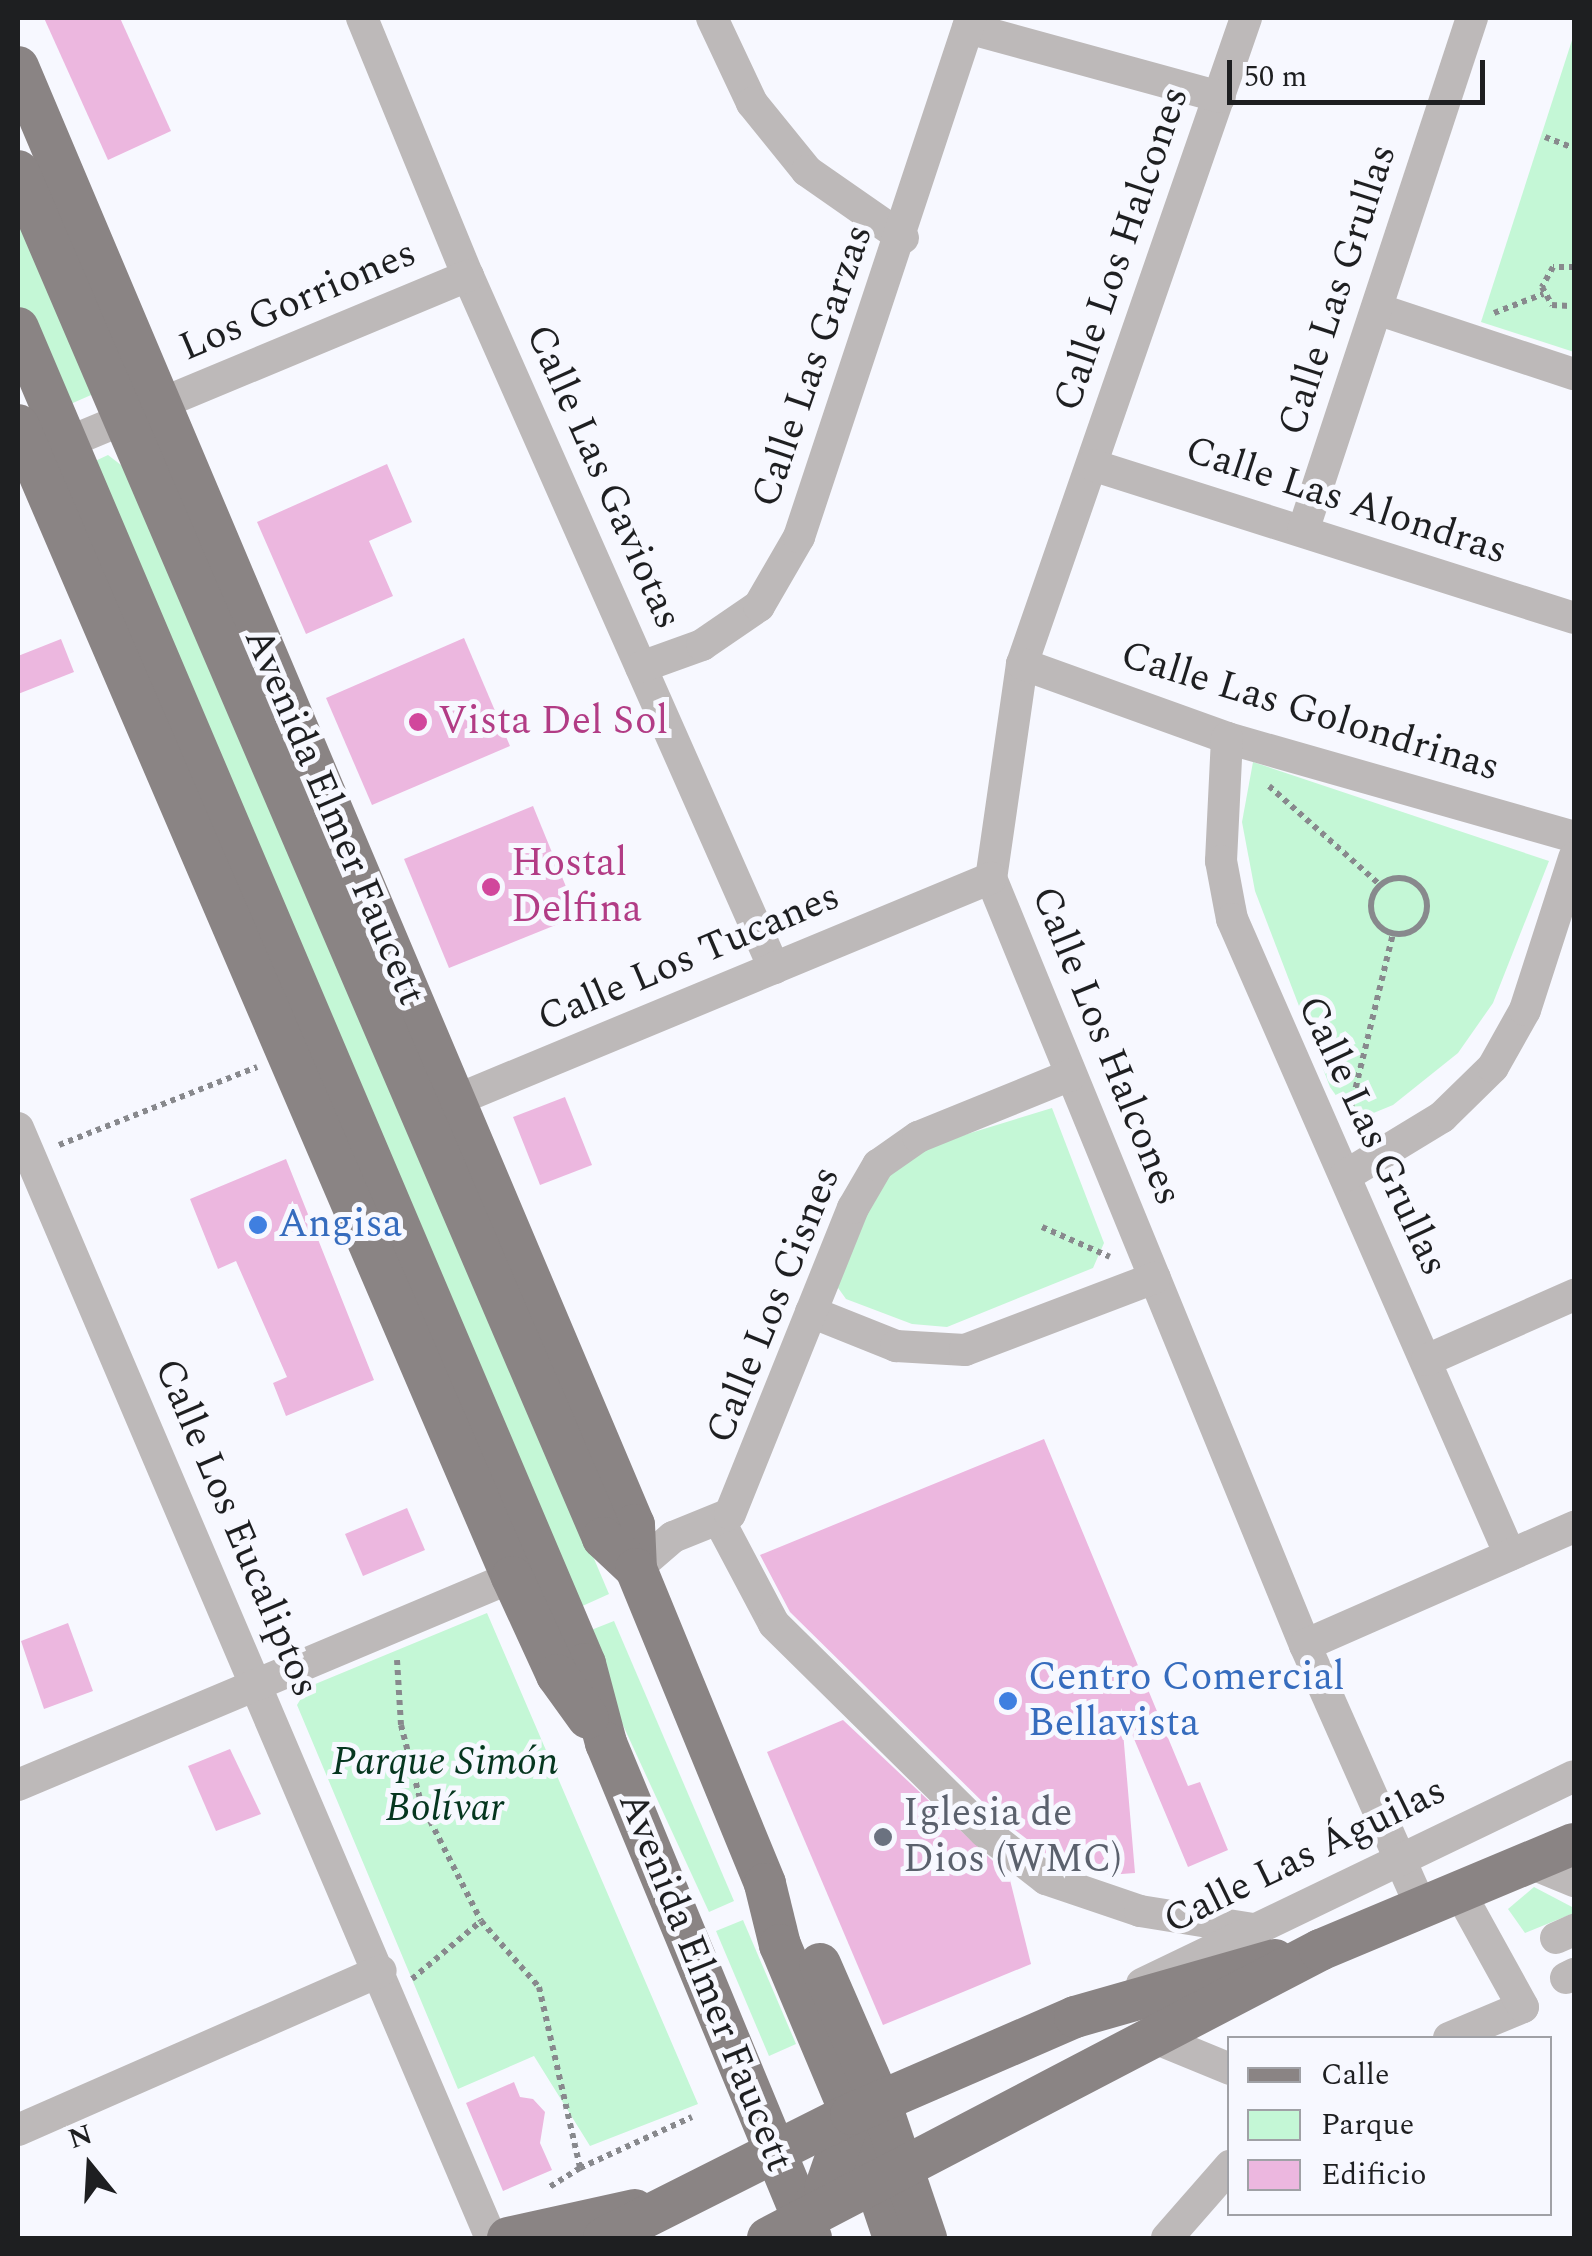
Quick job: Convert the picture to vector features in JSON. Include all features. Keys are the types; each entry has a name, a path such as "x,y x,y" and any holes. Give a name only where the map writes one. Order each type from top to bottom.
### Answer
{"main road":[{"name":"Avenida Elmer Faucett","path":"18,67 141,412 436,1108 603,1538 636,1569 764,1884 780,1945 865,2108 890,2175 926,2238"},
{"name":"Avenida Elmer Faucett","path":"18,171 141,412"},
{"name":"Avenida Elmer Faucett","path":"18,328 34,447 287,1055 512,1577 557,1675 606,1743"},
{"name":"Avenida Elmer Faucett","path":"34,447 584,1664 606,1743 775,2150 796,2234"},
{"path":"604,2238 775,2150 1076,2017 1320,1950 1574,1844"},
{"path":"796,2234 890,2175 1156,2040 1320,1950"},
{"path":"796,2234 825,2188 865,2108"},
{"name":"Avenida Elmer Faucett","path":"890,2175 894,2238"},
{"path":"508,2238 670,2203"}],"street":[{"name":"Calle Las Gaviotas","path":"362,18 468,276 774,968"},
{"path":"712,18 752,103 807,172 902,238"},
{"name":"Calle Los Halcones","path":"1246,18 1022,664 992,878 1306,1645 1399,1855 1441,1901 1523,2006 1455,2036"},
{"name":"Calle Las Grullas","path":"1303,531 1472,18"},
{"path":"970,22 1220,97"},
{"name":"Calle Las Garzas","path":"641,667 702,645 759,606 799,537 902,238 970,22"},
{"name":"Los Gorriones","path":"34,447 141,412 468,276"},
{"path":"1377,309 1574,374"},
{"name":"Calle Las Alondras","path":"1092,465 1574,618"},
{"name":"Calle Las Golondrinas","path":"1022,664 1227,744 1574,837"},
{"name":"Calle Las Grullas","path":"1227,744 1221,861 1232,918 1510,1555"},
{"path":"1342,1169 1442,1117 1493,1067 1525,1010 1574,858"},
{"name":"Calle Los Tucanes","path":"436,1108 992,878"},
{"name":"Calle Los Cisnes","path":"720,1522 747,1484 811,1312 878,1165 918,1137 1071,1075"},
{"name":"Calle Los Eucaliptos","path":"24,1142 386,1983 491,2238"},
{"path":"811,1312 896,1346 965,1350 1155,1278"},
{"path":"1427,1360 1574,1296"},
{"path":"636,1569 673,1537 720,1522 774,1624 985,1832 1031,1867 1096,1899 1252,1929"},
{"path":"1306,1645 1574,1527"},
{"path":"18,1785 512,1577"},
{"name":"Calle Las Águilas","path":"1076,2017 1399,1855 1574,1776"},
{"path":"1530,1863 1574,1882"},
{"path":"18,2130 386,1983"},
{"path":"1156,2040 1227,2068"},
{"path":"1167,2238 1227,2169"}],"path":[{"path":"1544,138 1574,148"},
{"path":"1544,294 1552,267 1574,267"},
{"path":"1544,294 1559,308 1574,306"},
{"path":"1486,316 1544,294"},
{"path":"1227,744 1380,885"},
{"path":"1406,879 1425,897 1417,928 1393,933 1378,925 1371,909 1380,885 1406,879"},
{"path":"1342,1169 1393,933"},
{"path":"24,1142 287,1055"},
{"path":"1042,1227 1155,1278"},
{"path":"402,1624 396,1671 400,1726 420,1804 481,1922 539,1987 580,2168"},
{"path":"386,1983 481,1922"},
{"path":"545,2190 580,2168 692,2117"}],"green space":[{"path":"1574,34 1574,352 1481,322"},
{"path":"18,202 98,392 59,409 18,312"},
{"path":"108,455 134,475 609,1594 567,1613 93,462"},
{"path":"1253,762 1549,861 1493,1003 1458,1053 1393,1105 1354,1121 1330,1087 1255,891 1242,822"},
{"path":"1052,1108 1104,1243 1093,1268 947,1327 912,1324 846,1299 836,1285 858,1211 885,1177 928,1146"},
{"name":"Parque Simón Bolívar","path":"487,1613 698,2104 590,2146 534,2056 458,2089 297,1705 308,1687"},
{"path":"614,1621 734,1901 709,1912 581,1634"},
{"path":"1534,1887 1574,1908 1574,1913 1525,1933 1508,1909"},
{"path":"743,1920 796,2044 769,2056 716,1931"}],"building":[{"path":"44,18 120,18 171,131 108,160"},
{"path":"387,464 412,522 369,541 393,596 306,634 257,522"},
{"name":"Vista Del Sol","path":"464,638 510,746 372,805 326,698"},
{"path":"61,639 74,672 18,694 18,656"},
{"name":"Hostal Delfina","path":"533,806 578,916 449,968 404,859"},
{"path":"565,1097 592,1165 540,1185 513,1117"},
{"path":"286,1159 374,1380 286,1416 273,1383 287,1377 236,1261 218,1269 190,1199"},
{"name":"Centro Comercial Bellavista","path":"1044,1439 1188,1786 1200,1782 1228,1850 1188,1867 1121,1708 1135,1873 1108,1875 1053,1859 998,1817 790,1612 760,1555"},
{"path":"407,1508 425,1550 363,1576 345,1534"},
{"path":"68,1623 93,1691 44,1709 21,1641"},
{"name":"Iglesia de Dios (WMC)","path":"843,1720 1009,1876 1031,1964 883,2025 767,1752"},
{"path":"230,1749 261,1814 216,1831 188,1766"},
{"path":"514,2082 520,2097 533,2099 545,2112 540,2143 552,2170 503,2191 466,2103"}],"place":[{"name":"Vista Del Sol","path":"418,722"},
{"name":"Hostal Delfina","path":"491,887"},
{"name":"Angisa","path":"258,1225"},
{"name":"Centro Comercial Bellavista","path":"1008,1701"},
{"name":"Iglesia de Dios (WMC)","path":"883,1837"}]}
